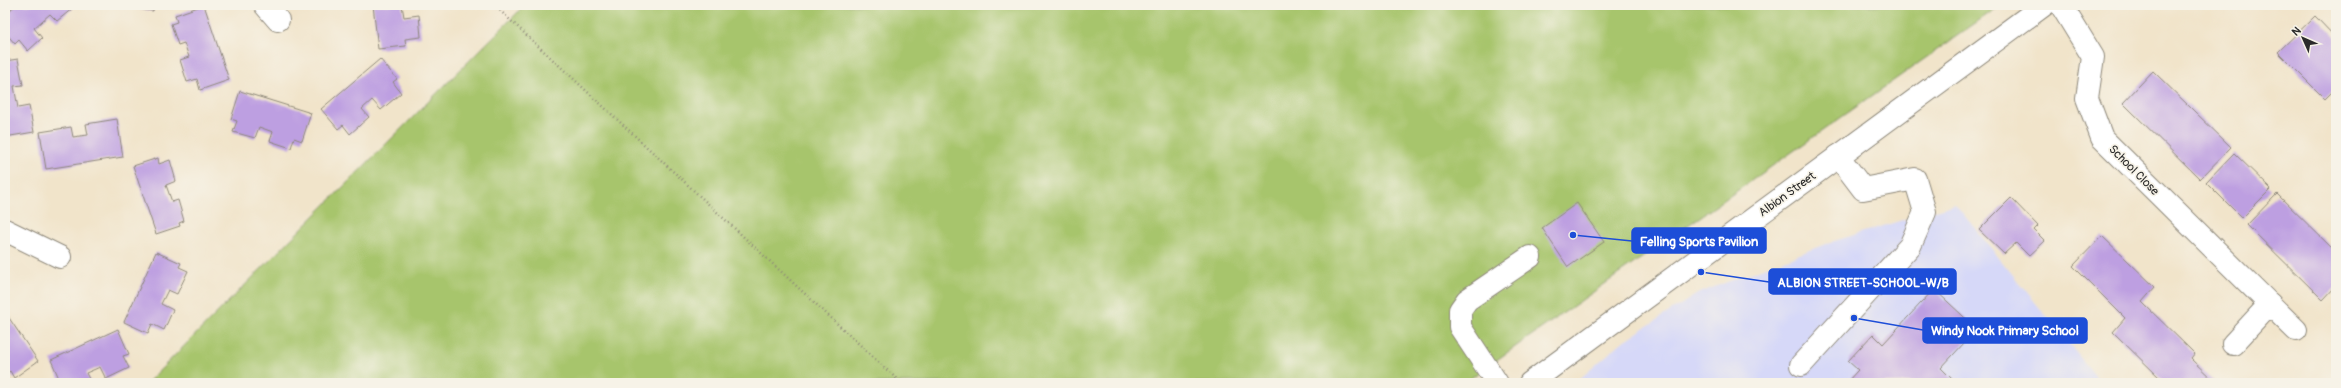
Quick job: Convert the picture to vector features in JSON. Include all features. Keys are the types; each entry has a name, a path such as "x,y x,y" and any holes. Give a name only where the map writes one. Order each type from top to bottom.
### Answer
{"street":[{"name":"Albion Street","path":"1530,383 2044,5"},
{"name":"School Close","path":"2061,5 2093,57 2088,98 2102,138 2296,330"},
{"path":"1801,365 1910,246 1925,212 1915,179 1863,189 1838,156"},
{"path":"5,230 60,258"},
{"path":"1497,383 1460,327 1460,310 1467,300 1530,257"},
{"path":"2233,344 2270,304"}],"path":[{"path":"494,5 901,383"}],"shaded area":[{"path":"1955,204 2101,383 1575,383 1621,343 1699,293 1828,243"}],"green space":[{"path":"525,5 2001,5 1464,383 147,383"}],"building":[{"path":"16,5 70,5 73,8 57,21 50,14 34,28 42,38 28,51 19,40 15,44 5,32 5,14"},
{"path":"131,5 154,5 153,11 130,8"},
{"path":"204,5 229,80 200,90 197,79 187,82 180,60 189,57 184,43 178,45 171,24 177,22 175,15"},
{"path":"373,5 402,5 404,17 419,15 421,37 405,39 406,46 378,49"},
{"path":"2315,16 2336,38 2336,88 2325,99 2278,52"},
{"path":"18,59 23,85 14,86 18,108 29,106 34,132 5,137 5,61"},
{"path":"380,59 397,79 393,82 401,93 381,110 372,100 362,109 369,117 350,134 343,125 338,129 321,109"},
{"path":"2153,71 2231,147 2200,179 2123,103"},
{"path":"240,91 311,113 302,141 294,138 291,148 270,141 273,132 259,127 255,138 233,132 237,121 231,119"},
{"path":"117,119 123,157 46,169 40,132 71,127 73,137 88,135 86,124"},
{"path":"2234,153 2271,189 2242,218 2206,182"},
{"path":"158,158 159,164 170,160 176,181 166,185 172,202 178,200 184,221 179,223 180,226 156,234 133,166"},
{"path":"2277,194 2336,252 2336,286 2323,300 2247,225"},
{"path":"2011,198 2038,226 2034,230 2045,241 2029,256 2016,243 2004,254 1979,230"},
{"path":"1577,203 1604,242 1568,267 1542,228"},
{"path":"2102,236 2155,287 2142,302 2195,354 2191,359 2216,383 2165,383 2113,332 2125,318 2073,266"},
{"path":"156,252 181,263 179,267 188,271 177,294 168,290 161,304 173,310 164,330 152,324 148,333 124,322"},
{"path":"1934,289 1977,329 1941,368 1956,383 1846,383 1858,370 1848,361 1873,334 1883,344"},
{"path":"5,312 38,361 14,378 10,371 5,375"},
{"path":"118,329 129,354 123,356 129,368 106,379 100,367 86,373 91,383 61,383 51,360"},
{"path":"1967,379 1972,383 1963,383"}],"place":[{"name":"Felling Sports Pavilion","path":"1573,235"},
{"name":"ALBION STREET-SCHOOL-W/B","path":"1701,272"},
{"name":"Windy Nook Primary School","path":"1854,318"}]}
